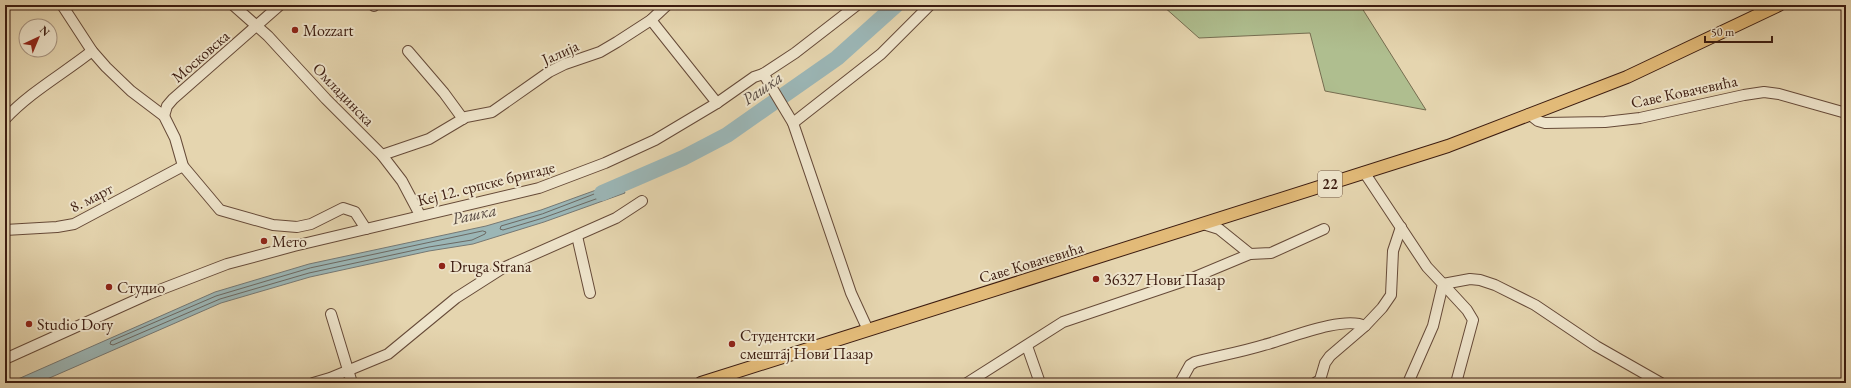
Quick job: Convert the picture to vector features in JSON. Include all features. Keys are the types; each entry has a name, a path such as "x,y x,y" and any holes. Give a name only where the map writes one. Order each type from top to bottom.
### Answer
{"main road":[{"name":"Саве Ковачевића","path":"701,383 1448,146 1627,77 1779,5"}],"street":[{"path":"62,5 92,51 120,82 164,116 178,144 183,166 220,210 246,219 280,227 304,226 343,208 355,212 366,229"},
{"name":"Омладинска","path":"233,5 257,26 382,155 402,181 420,215"},
{"name":"Московска","path":"164,116 165,110 170,103 280,5"},
{"name":"Јалија","path":"382,155 429,139 463,119 492,112 549,72 565,64 600,52 651,20 667,5"},
{"name":"Кеј 12. српске бригаде","path":"5,359 125,304 208,271 294,246 539,188 605,163 655,140 717,103 754,77 766,78 857,5"},
{"path":"793,123 881,54 930,5"},
{"path":"651,20 717,103"},
{"path":"5,119 46,83 67,70 92,51"},
{"path":"408,51 444,93 463,119"},
{"path":"766,78 793,123 850,293 868,330"},
{"name":"Саве Ковачевића","path":"1529,114 1538,121 1545,123 1605,122 1640,118 1764,92 1779,94 1846,113"},
{"name":"8. март","path":"5,230 57,227 74,224 183,166"},
{"path":"1364,172 1427,267 1467,310 1473,320 1456,383"},
{"path":"313,383 330,378 388,354 456,298 504,268 616,218 642,201"},
{"path":"1203,224 1219,229 1250,254"},
{"path":"1319,382 1325,363 1330,356 1365,326 1392,295 1393,251 1401,226"},
{"path":"967,383 1063,322 1190,279 1250,254 1271,253 1324,229"},
{"path":"577,236 590,293"},
{"path":"1443,284 1470,279 1480,280 1495,285 1535,305 1596,346 1661,383"},
{"path":"1408,383 1433,326 1443,284"},
{"path":"331,314 352,383"},
{"path":"1180,383 1190,365 1195,362 1263,346 1330,325 1358,322 1365,326"},
{"path":"1027,346 1040,383"}],"green space":[{"path":"1360,5 1426,110 1325,91 1310,33 1199,38 1163,6"}],"water":[{"path":"621,181 625,193 544,222 473,244 429,251 310,277 221,303 38,383 9,383 215,292 309,264 486,226 541,210"}],"waterway":[{"name":"Рашка","path":"602,193 683,158 727,135 837,58 896,5"}],"place":[{"name":"Mozzart","path":"295,30"},
{"name":"Мето","path":"264,241"},
{"name":"Druga Strana","path":"442,266"},
{"name":"36327 Нови Пазар","path":"1096,279"},
{"name":"Студио","path":"109,287"},
{"name":"Studio Dory","path":"29,324"},
{"name":"Студентски смештај Нови Пазар","path":"732,344"}]}
